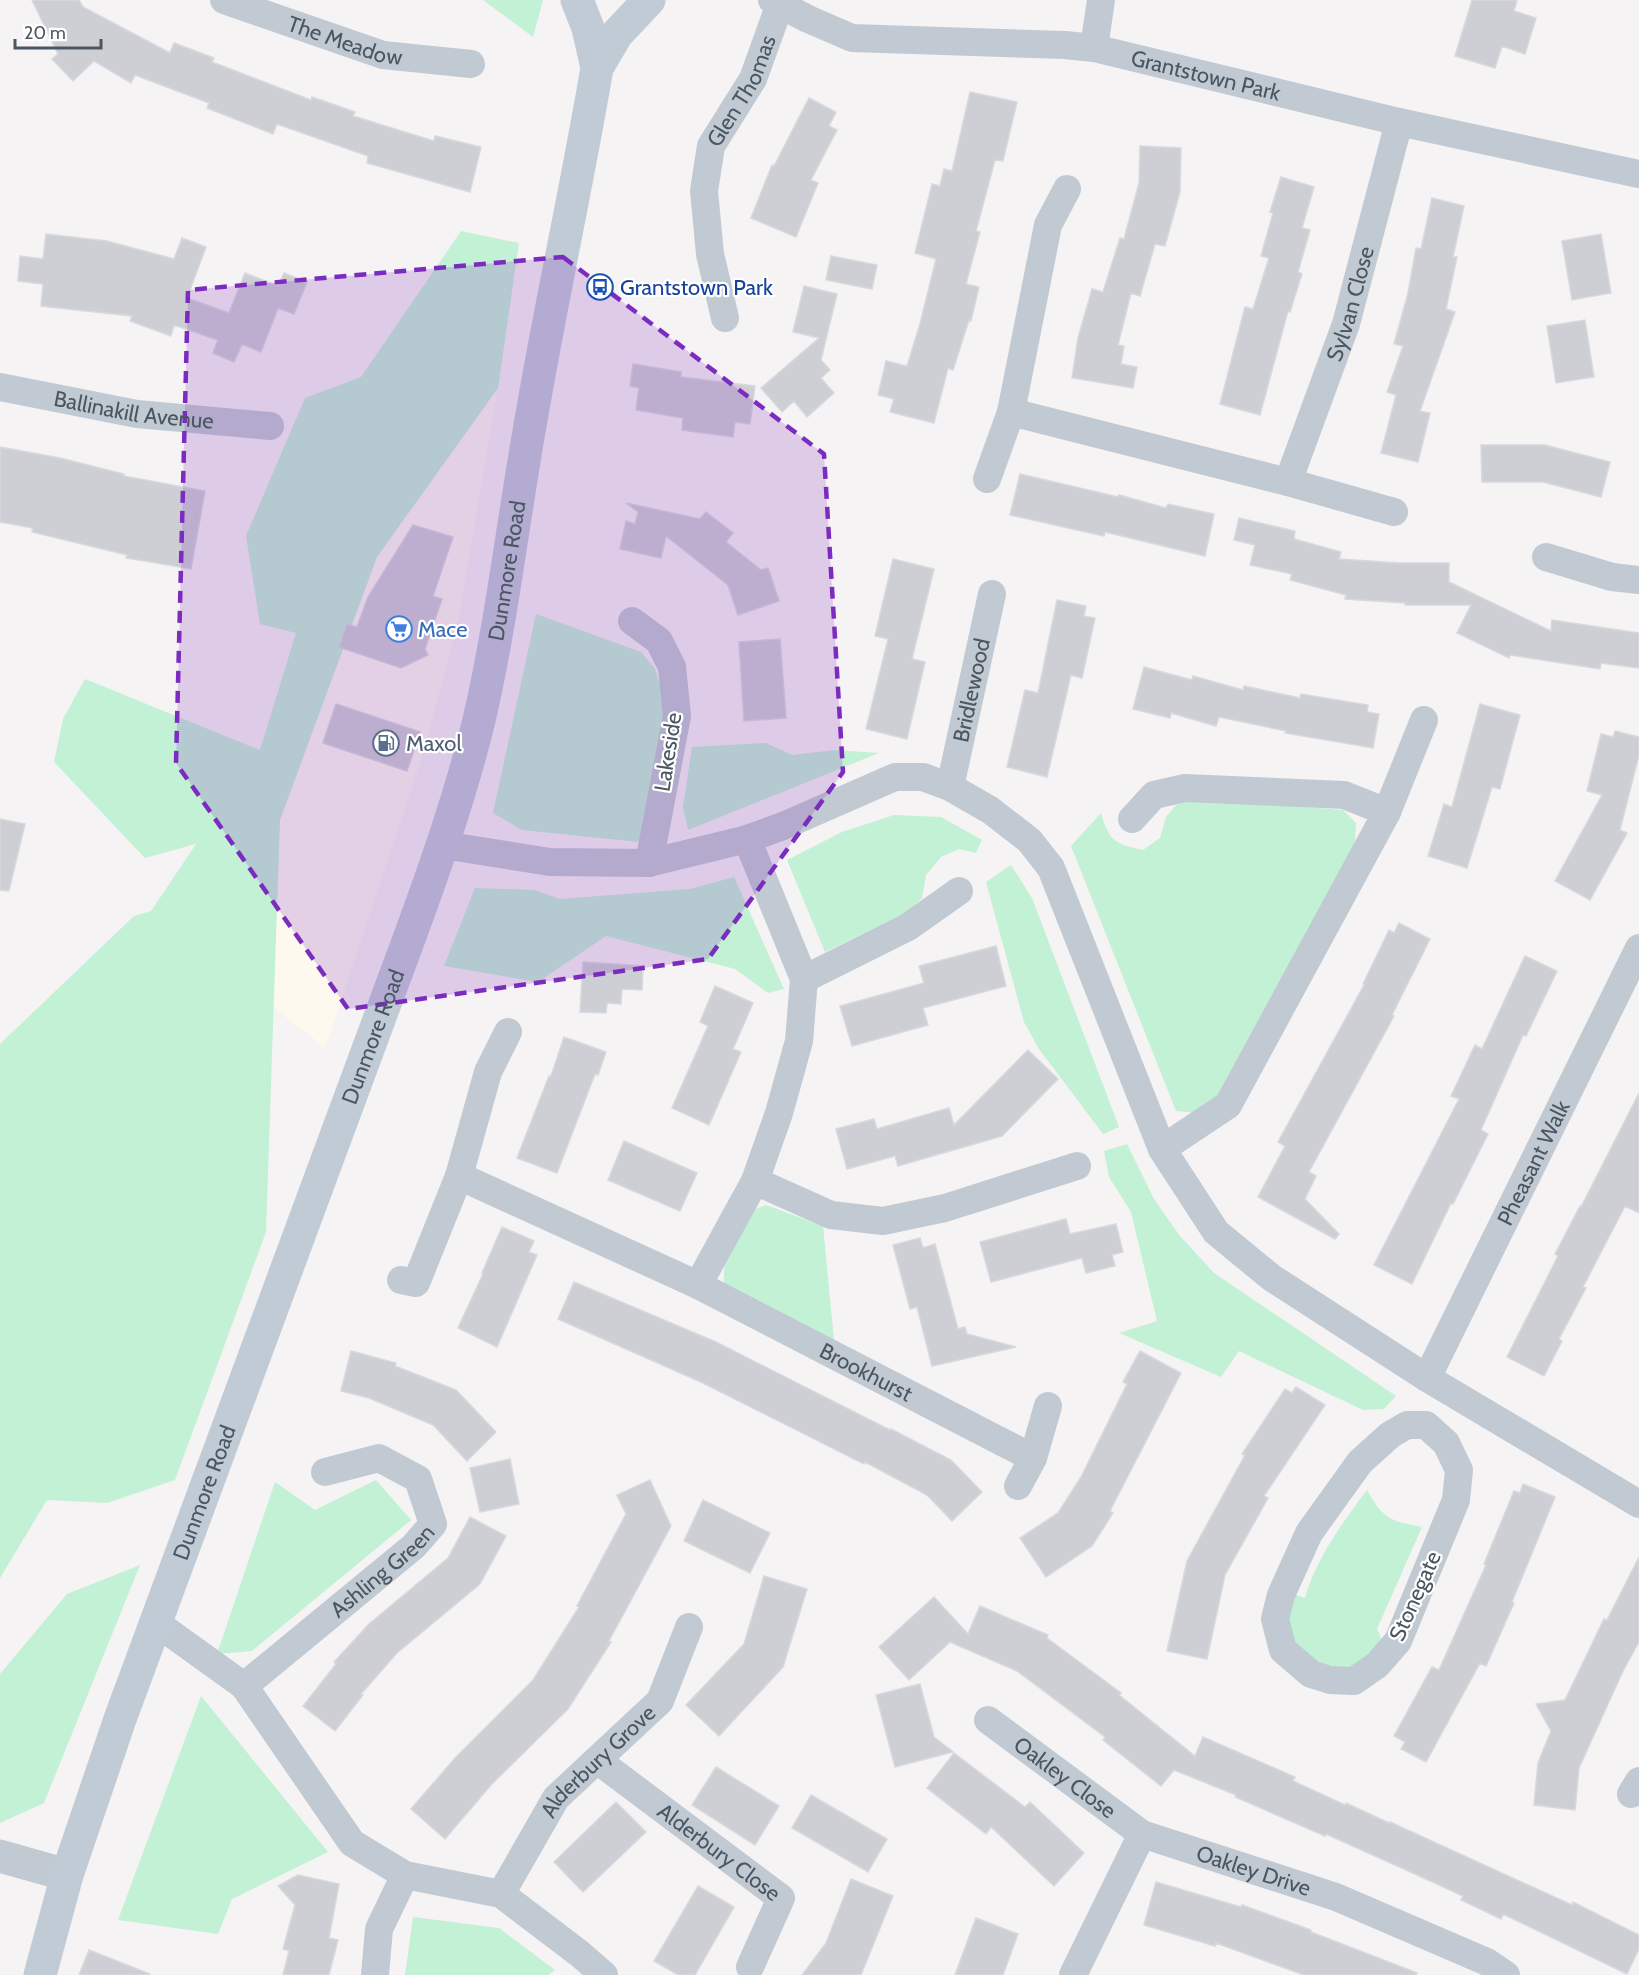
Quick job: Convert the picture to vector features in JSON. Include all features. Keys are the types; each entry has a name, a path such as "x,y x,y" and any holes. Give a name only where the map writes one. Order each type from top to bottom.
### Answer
{"main road":[{"name":"Dunmore Road","path":"577,0 588,28 597,68"},
{"path":"589,0 602,6 622,8 647,0"},
{"name":"Dunmore Road","path":"40,1975 67,1875 155,1622 352,1096 443,845 465,772 488,674 532,410 597,68 617,34 647,0"}],"street":[{"name":"The Meadow","path":"224,0 383,55 471,64"},
{"path":"1094,48 1101,0"},
{"name":"Grantstown Park","path":"776,2 812,9 852,38 1065,45 1094,48 1399,122 1639,174"},
{"name":"Glen Thomas","path":"726,318 710,254 704,191 711,146 753,79 776,2"},
{"name":"Sylvan Close","path":"1288,482 1346,324 1399,122"},
{"path":"987,479 1011,412 1048,225 1067,189"},
{"name":"Ballinakill Avenue","path":"0,387 137,414 270,426"},
{"path":"1011,412 1288,482 1394,512"},
{"path":"1546,557 1612,577 1639,580"},
{"name":"Bridlewood","path":"950,787 992,594"},
{"name":"Lakeside","path":"632,621 659,641 672,667 678,716 649,862"},
{"path":"1162,1149 1228,1106 1387,812 1424,720"},
{"path":"443,845 550,862 649,862 747,839 783,826 895,777 923,777 950,787 990,810 1029,840 1050,868 1162,1149 1216,1232 1272,1278 1437,1383 1639,1504"},
{"path":"1132,819 1154,795 1185,788 1344,795 1387,812"},
{"path":"698,1285 755,1181 779,1113 799,1041 804,979 747,839"},
{"path":"804,979 908,927 960,891"},
{"name":"Pheasant Walk","path":"1437,1383 1639,948"},
{"path":"401,1280 416,1283 459,1176 488,1072 508,1032"},
{"path":"755,1181 831,1215 883,1221 945,1208 1077,1166"},
{"name":"Brookhurst","path":"459,1176 698,1285 1034,1458"},
{"path":"1426,1425 1437,1383"},
{"path":"1018,1486 1034,1458 1048,1406"},
{"name":"Stonegate","path":"1407,1425 1426,1425 1446,1443 1459,1470 1456,1500 1398,1641 1377,1665 1354,1681 1330,1680 1311,1674 1283,1650 1275,1619 1281,1595 1309,1533 1360,1462 1390,1435 1407,1425"},
{"name":"Ashling Green","path":"244,1686 414,1546 433,1524 418,1479 379,1458 325,1472"},
{"path":"155,1622 244,1686 352,1843 405,1875 501,1894 604,1975"},
{"name":"Alderbury Grove","path":"501,1894 556,1798 660,1701 689,1627"},
{"name":"Oakley Close","path":"988,1719 1142,1834"},
{"name":"Alderbury Close","path":"597,1760 781,1898 750,1967"},
{"path":"1073,1975 1142,1834"},
{"name":"Oakley Drive","path":"1142,1834 1336,1897 1487,1962 1506,1975"},
{"path":"0,1856 67,1875"},
{"path":"375,1975 379,1929 405,1875"}],"highlighted area":[{"path":"563,257 824,454 843,772 708,959 348,1009 176,763 188,290"}],"shaded area":[{"path":"498,388 459,616 425,748 325,1048 273,1007 280,820 377,557"}],"green space":[{"path":"483,0 543,0 533,37"},
{"path":"461,231 519,243 498,388 377,557 280,820 266,1232 175,1480 107,1503 47,1500 0,1578 0,1044 134,916 151,911 196,844 145,858 54,762 63,719 85,679 260,750 296,633 260,624 246,536 305,398 361,377"},
{"path":"536,614 641,652 655,669 664,697 663,745 639,842 522,830 493,813"},
{"path":"766,743 792,755 835,750 879,753 688,830 683,807 692,747"},
{"path":"1195,799 1343,810 1356,823 1355,843 1216,1098 1197,1113 1176,1111 1071,846 1101,813 1107,830 1114,840 1143,850 1160,838 1166,817 1176,805"},
{"path":"894,815 941,817 982,840 976,853 959,849 941,857 926,875 922,898 907,912 825,952 787,860 842,832"},
{"path":"1011,865 1032,898 1119,1127 1103,1134 1039,1049 1024,1022 986,882"},
{"path":"734,877 784,989 768,993 735,969 606,936 538,982 444,966 475,888 535,890 560,899 690,889"},
{"path":"1127,1144 1154,1199 1180,1236 1214,1273 1396,1396 1384,1409 1363,1410 1239,1351 1221,1377 1119,1333 1157,1321 1131,1212 1109,1177 1104,1151"},
{"path":"766,1205 823,1226 834,1340 724,1283 724,1268 750,1211"},
{"path":"376,1480 411,1520 252,1651 217,1654 275,1482 315,1510"},
{"path":"1367,1490 1388,1517 1402,1523 1422,1527 1377,1629 1382,1640 1370,1659 1346,1669 1321,1667 1305,1656 1291,1637 1286,1615 1294,1594 1305,1598 1323,1555 1339,1528"},
{"path":"140,1565 44,1803 0,1823 0,1674 67,1594"},
{"path":"201,1696 328,1852 232,1899 218,1934 118,1920"},
{"path":"413,1917 499,1928 555,1970 548,1975 405,1975"}],"building":[{"path":"32,0 79,0 83,7 170,53 174,43 214,58 212,62 311,100 312,97 355,112 353,116 434,141 435,136 481,147 470,192 367,163 368,156 277,124 273,134 207,108 209,103 135,75 131,83 94,61 73,81 52,59 58,54"},
{"path":"1472,0 1517,0 1514,11 1536,18 1525,54 1502,46 1495,68 1455,56"},
{"path":"970,92 1017,102 1003,161 995,160 976,231 980,232 966,284 979,287 971,321 969,320 953,370 948,368 934,423 890,412 894,399 878,395 886,361 907,366 920,324 936,259 915,253 932,184 940,186 944,169 952,171"},
{"path":"809,98 836,112 829,126 837,130 811,180 818,183 796,237 751,218 772,165 774,166"},
{"path":"1140,146 1181,148 1180,192 1165,246 1155,244 1140,296 1131,293 1118,345 1124,346 1121,364 1137,367 1133,388 1072,378 1078,338 1092,289 1103,292 1120,238 1124,239 1139,183"},
{"path":"1281,177 1314,187 1302,228 1310,230 1298,272 1302,274 1290,312 1288,311 1260,415 1220,404 1245,307 1253,309 1269,258 1261,256 1273,213 1270,212"},
{"path":"1432,198 1464,206 1453,257 1457,257 1446,309 1455,312 1420,411 1430,413 1418,462 1381,453 1396,395 1387,392 1403,346 1394,344 1408,293 1416,248 1421,249"},
{"path":"46,234 107,241 174,259 182,238 206,247 187,298 229,313 245,273 278,286 284,273 307,282 294,314 278,308 261,352 242,344 234,362 213,353 218,340 174,325 171,336 130,321 132,316 41,306 43,284 18,281 20,256 43,259"},
{"path":"1601,234 1611,293 1572,300 1562,241"},
{"path":"831,256 877,265 872,289 826,280"},
{"path":"804,286 837,294 821,360 830,370 821,378 834,393 807,417 794,401 782,412 761,388 819,338 793,332"},
{"path":"1585,320 1594,377 1556,383 1547,326"},
{"path":"633,364 681,372 681,377 755,386 750,424 735,422 733,437 682,430 683,418 636,410 639,388 630,386"},
{"path":"1481,445 1545,445 1610,462 1601,497 1543,482 1482,482"},
{"path":"0,447 60,458 124,474 124,476 205,491 191,569 126,558 127,555 32,532 33,528 0,522"},
{"path":"1020,474 1118,497 1119,495 1166,508 1168,504 1214,514 1205,556 1105,532 1104,536 1010,515"},
{"path":"626,503 700,519 706,512 733,533 726,542 761,570 768,568 779,601 738,615 728,585 666,536 661,558 620,549 626,521 635,524 638,512"},
{"path":"1239,518 1295,531 1294,539 1341,552 1339,559 1449,563 1449,582 1551,631 1552,620 1639,633 1639,668 1601,663 1600,669 1510,655 1509,658 1457,633 1471,605 1405,605 1405,603 1345,599 1346,595 1290,580 1292,574 1250,565 1255,545 1234,540"},
{"path":"413,525 453,537 433,596 442,599 425,649 428,655 401,668 339,647 347,624 357,627 368,597"},
{"path":"893,559 934,569 912,659 925,662 907,739 866,729 888,639 875,636"},
{"path":"1057,600 1086,606 1084,616 1095,618 1082,678 1071,675 1047,777 1007,767 1025,690 1038,693"},
{"path":"780,639 786,718 744,721 739,642"},
{"path":"1144,667 1192,680 1193,676 1243,690 1244,686 1300,698 1301,694 1368,705 1367,712 1379,714 1373,748 1285,733 1286,731 1219,717 1216,726 1171,713 1170,718 1133,709"},
{"path":"336,704 420,732 407,771 323,743"},
{"path":"1480,704 1520,715 1500,789 1492,787 1467,868 1428,856 1444,804 1452,807"},
{"path":"1615,731 1639,737 1639,755 1620,830 1627,833 1590,900 1555,881 1602,795 1587,791 1601,734 1613,737"},
{"path":"0,819 25,824 9,891 0,890"},
{"path":"1399,923 1430,939 1392,1015 1394,1016 1309,1172 1316,1176 1305,1199 1339,1234 1335,1239 1258,1197 1285,1146 1278,1142 1364,985 1389,930 1394,933"},
{"path":"996,946 1006,986 923,1008 928,1025 852,1046 840,1006 924,983 919,966"},
{"path":"1525,956 1557,971 1526,1036 1523,1035 1481,1130 1488,1134 1453,1204 1451,1203 1412,1284 1374,1265 1459,1099 1451,1096 1475,1045 1482,1049"},
{"path":"583,962 643,966 642,990 622,989 621,1004 607,1003 606,1013 580,1012"},
{"path":"715,986 753,1003 733,1049 741,1052 709,1125 672,1108 708,1026 700,1022"},
{"path":"564,1037 606,1052 598,1075 595,1074 557,1173 517,1158 549,1076 551,1076"},
{"path":"1028,1050 1058,1079 1002,1136 898,1166 895,1156 847,1169 836,1129 874,1119 877,1129 949,1108 954,1125"},
{"path":"1639,1093 1639,1213 1625,1206 1583,1287 1586,1288 1559,1339 1562,1341 1544,1376 1507,1357 1558,1256 1555,1254"},
{"path":"624,1141 697,1173 680,1211 608,1180"},
{"path":"1066,1219 1070,1234 1116,1224 1123,1252 1112,1255 1115,1266 1086,1273 1082,1258 991,1282 980,1242"},
{"path":"502,1227 534,1241 529,1252 537,1255 497,1347 458,1328"},
{"path":"920,1238 923,1248 935,1244 958,1329 965,1327 967,1334 1016,1347 932,1366 917,1307 910,1309 893,1245"},
{"path":"574,1282 716,1342 891,1429 951,1460 982,1492 952,1521 927,1495 865,1462 864,1464 703,1383 558,1319"},
{"path":"351,1351 396,1363 395,1366 456,1390 496,1432 467,1461 433,1425 369,1398 341,1391"},
{"path":"1140,1351 1181,1373 1110,1511 1113,1513 1092,1546 1046,1577 1020,1538 1058,1513 1081,1477 1127,1384 1123,1382"},
{"path":"1296,1387 1325,1405 1264,1496 1268,1498 1225,1575 1207,1659 1167,1651 1187,1561 1245,1455 1242,1454 1285,1389 1292,1393"},
{"path":"510,1459 519,1504 480,1512 470,1468"},
{"path":"650,1480 671,1526 609,1641 611,1642 568,1709 491,1785 445,1839 411,1809 456,1757 533,1680 579,1607 577,1606 626,1514 617,1495"},
{"path":"1523,1484 1555,1497 1512,1602 1514,1603 1486,1666 1480,1663 1426,1762 1401,1749 1405,1742 1394,1736 1432,1667 1439,1670 1486,1565 1484,1564 1514,1491 1520,1493"},
{"path":"703,1500 770,1533 750,1573 684,1541"},
{"path":"470,1517 506,1536 480,1584 397,1653 361,1694 363,1695 335,1731 303,1706 336,1664 334,1662 369,1624 448,1558"},
{"path":"1639,1557 1639,1642 1623,1671 1579,1768 1575,1810 1534,1805 1538,1763 1551,1731 1536,1704 1565,1700 1604,1619 1607,1620"},
{"path":"764,1576 807,1589 783,1667 719,1736 686,1705 744,1644"},
{"path":"934,1597 968,1634 980,1606 1048,1635 1047,1638 1121,1693 1119,1695 1195,1756 1203,1737 1295,1777 1293,1781 1345,1805 1346,1803 1390,1822 1572,1905 1573,1902 1639,1935 1639,1949 1627,1974 1503,1914 1501,1919 1461,1900 1463,1896 1326,1834 1325,1836 1235,1797 1236,1795 1174,1770 1161,1786 1103,1740 1105,1737 1017,1671 950,1642 909,1680 879,1647"},
{"path":"920,1684 934,1737 953,1752 895,1767 876,1695"},
{"path":"954,1753 1025,1807 1030,1802 1084,1853 1054,1886 991,1827 986,1834 927,1788"},
{"path":"716,1767 779,1806 755,1845 692,1805"},
{"path":"811,1795 887,1839 868,1872 792,1828"},
{"path":"616,1802 646,1832 583,1892 554,1862"},
{"path":"298,1875 339,1884 329,1938 338,1940 329,1975 283,1975 289,1951 283,1949 295,1905 278,1886"},
{"path":"851,1879 893,1896 861,1975 802,1975 826,1943"},
{"path":"1156,1882 1241,1907 1242,1905 1417,1973 1416,1975 1304,1975 1216,1943 1215,1946 1144,1925"},
{"path":"698,1886 734,1907 695,1975 678,1975 654,1961"},
{"path":"976,1918 1018,1934 1003,1975 955,1975"},
{"path":"89,1950 150,1974 150,1975 79,1975"}],"place":[{"name":"Grantstown Park","path":"600,287"},
{"name":"Mace","path":"399,629"},
{"name":"Maxol","path":"386,743"}]}
